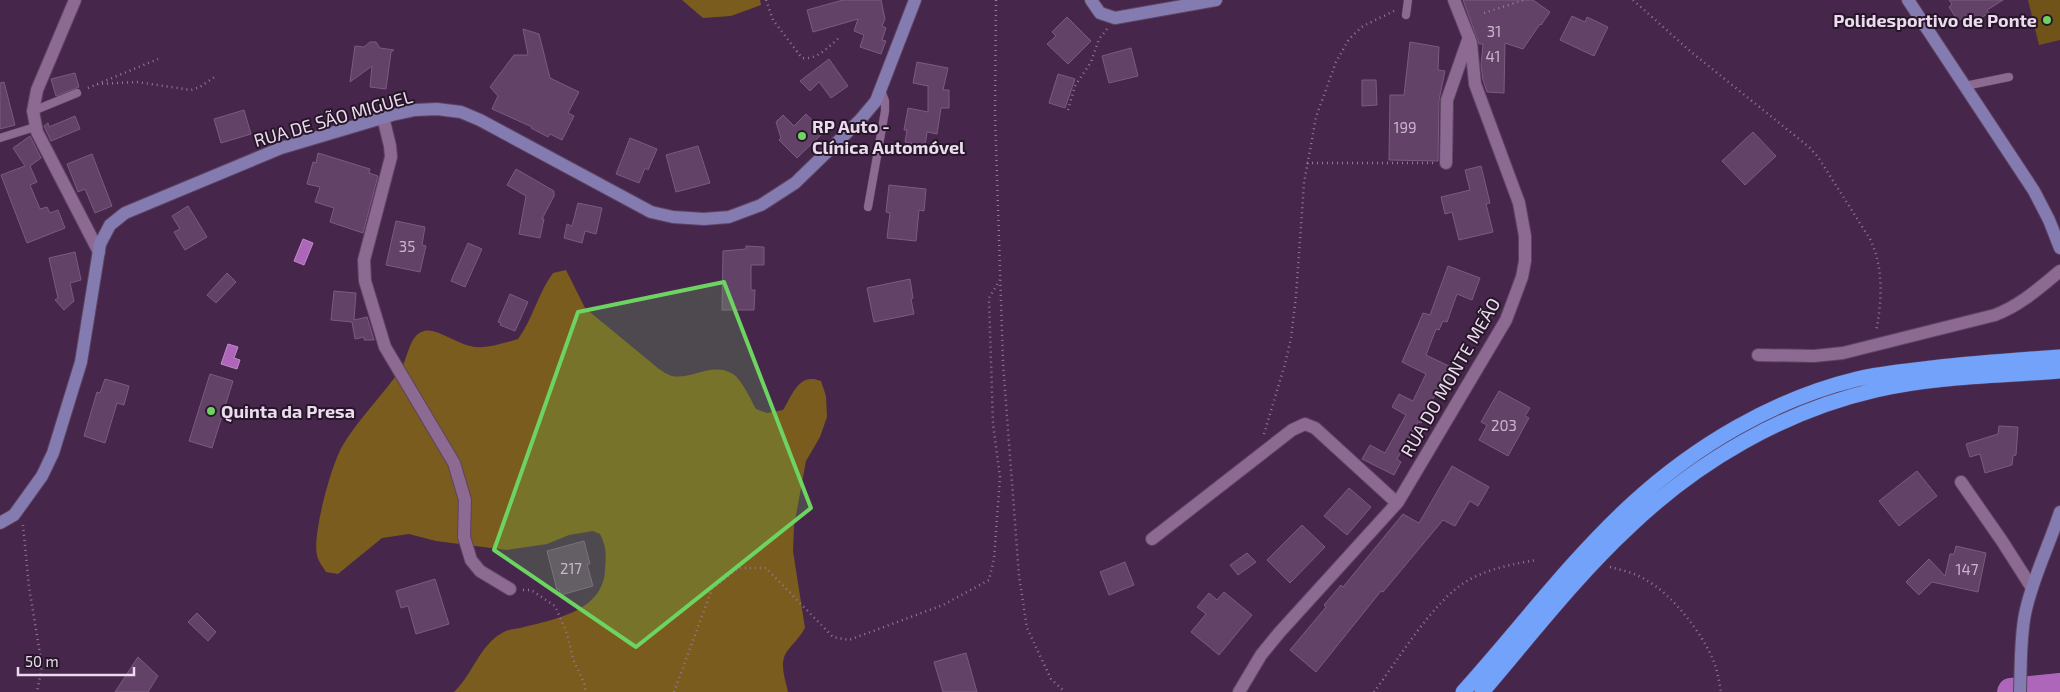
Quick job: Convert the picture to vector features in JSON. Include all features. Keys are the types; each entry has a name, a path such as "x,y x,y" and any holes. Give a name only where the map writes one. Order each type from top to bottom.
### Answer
{"highway":[{"path":"1462,692 1604,532 1632,504 1676,468 1744,424 1788,402 1857,379 1899,372 2060,357"},
{"path":"1482,692 1600,556 1631,525 1682,482 1742,442 1809,410 1875,390 1920,382 2060,371"}],"street":[{"path":"74,0 38,86 32,110 35,127 99,252"},
{"name":"RUA DE SÃO MIGUEL","path":"0,523 13,517 46,469 79,372 103,237 110,225 120,216 281,148 383,117 423,109 461,112 485,122 651,212 673,217 715,218 736,215 754,208 790,187 865,116 881,90 915,0"},
{"path":"1091,0 1100,13 1114,18 1216,0"},
{"name":"RUA DO MONTE MEÃO","path":"1239,692 1254,666 1279,633 1397,503 1506,320 1517,294 1524,268 1525,236 1521,210 1475,84 1469,37 1454,0"},
{"path":"1908,0 2034,191 2057,230 2060,248"},
{"path":"1446,163 1446,105 1469,37"},
{"path":"383,117 391,157 364,260 364,282 385,347 454,463 465,500 464,537 471,560 480,571 510,589"},
{"path":"1758,355 1825,355 1874,345 1990,316 2012,308 2025,300 2060,271"},
{"path":"1152,539 1257,457 1302,425 1311,425 1397,503"},
{"path":"1961,482 2032,588"},
{"path":"2020,692 2023,623 2032,588 2060,512"}],"lane":[{"path":"1406,15 1408,3"},
{"path":"1965,86 2009,77"},
{"path":"868,207 885,111 885,101 881,90"},
{"path":"32,110 77,93"},
{"path":"0,138 35,127"}],"path":[{"path":"766,0 773,20 802,58 812,58 840,37"},
{"path":"996,0 996,114 1000,280 1019,576 1027,628 1051,679 1064,692"},
{"path":"1484,13 1524,0"},
{"path":"1633,0 1684,46 1809,146 1818,157 1870,239 1876,252 1882,297 1874,345"},
{"path":"1257,457 1291,338 1304,182 1316,117 1344,46 1355,32 1408,3"},
{"path":"1068,110 1075,86 1091,62 1099,39 1114,18"},
{"path":"77,93 158,59"},
{"path":"97,84 137,82 191,90 202,86 216,76"},
{"path":"1307,163 1446,163"},
{"path":"674,692 712,589 738,568 766,568 833,638 849,640 943,605 989,580 994,559 1000,477 993,424 989,298 1000,280"},
{"path":"23,518 27,570 42,666 37,692"},
{"path":"1374,692 1438,606 1459,587 1486,572 1536,560"},
{"path":"1607,566 1640,577 1657,587 1669,598 1706,646 1716,668 1721,690"},
{"path":"531,590 555,606 566,631 574,661 585,685 585,692"}],"highlighted area":[{"path":"724,282 811,508 636,647 494,550 578,312"}],"shaded area":[{"path":"682,0 760,0 761,5 731,16 703,18"},
{"name":"Polidesportivo de Ponte","path":"2028,0 2060,0 2060,40 2039,45"},
{"path":"303,239 313,243 304,265 294,261"},
{"path":"566,270 585,308 659,369 669,375 679,377 718,369 733,374 746,390 756,409 767,413 783,410 794,391 807,379 821,381 826,396 827,417 820,437 806,461 794,526 793,551 805,628 784,657 784,672 788,692 454,692 461,685 487,645 502,633 563,616 575,611 596,596 602,585 606,556 600,534 593,531 569,535 547,544 507,550 436,541 409,534 382,538 338,574 326,572 319,562 316,545 317,532 324,499 339,454 356,425 401,369 415,337 419,333 429,331 476,347 494,346 518,339 553,273"},
{"path":"228,344 238,347 234,358 240,360 237,369 221,364"}],"building":[{"path":"843,0 881,0 885,19 882,26 886,28 882,40 886,41 881,54 860,47 864,35 854,31 858,19 813,32 807,10"},
{"path":"1463,0 1533,0 1550,12 1523,49 1505,43 1504,93 1487,92 1481,65 1483,44 1479,44"},
{"path":"1949,0 2003,0 1987,10 1989,13 1969,25 1964,17 1958,21 1949,7 1952,4"},
{"path":"1572,16 1585,22 1587,17 1608,27 1594,56 1560,40"},
{"path":"1067,17 1091,41 1068,64 1047,44 1056,36 1052,32"},
{"path":"523,29 539,34 550,78 579,92 568,113 574,116 562,140 550,134 548,137 532,127 492,109 498,96 490,87 514,55 528,55"},
{"path":"370,42 376,42 380,48 394,50 391,52 386,89 370,87 372,66 350,82 355,46 364,47"},
{"path":"1410,42 1439,47 1438,70 1445,71 1439,100 1438,161 1389,160 1390,95 1404,95"},
{"path":"1131,48 1138,76 1109,83 1102,56"},
{"path":"829,59 848,86 831,98 819,82 810,91 800,81"},
{"path":"917,62 948,68 943,90 949,90 949,108 941,108 937,134 927,132 925,146 905,142 907,130 904,130 908,108 928,112 928,86 913,83"},
{"path":"75,73 79,87 56,96 51,79"},
{"path":"1058,74 1075,79 1065,108 1049,103"},
{"path":"1362,80 1376,80 1377,105 1362,106"},
{"path":"4,82 15,125 0,129 0,83"},
{"path":"244,110 251,134 221,143 214,119"},
{"path":"806,114 824,132 797,158 779,140 781,138 776,122 783,115 794,126"},
{"path":"75,116 80,129 51,141 44,126 48,123 49,127"},
{"path":"1753,132 1776,156 1745,185 1722,161"},
{"path":"30,136 41,158 30,166 37,182 30,185 40,209 47,207 50,213 58,210 65,228 27,243 1,175 25,166 13,148"},
{"path":"630,138 657,149 648,170 645,168 639,183 616,174"},
{"path":"698,146 710,183 676,192 666,155"},
{"path":"318,153 370,169 369,173 378,176 363,233 330,222 334,208 315,202 320,187 307,184 313,162 316,163"},
{"path":"92,154 112,206 95,213 85,189 78,192 67,164"},
{"path":"1481,166 1490,203 1486,204 1493,232 1459,240 1452,212 1445,214 1441,197 1470,190 1465,170"},
{"path":"516,169 554,191 554,196 542,219 544,219 540,238 519,234 526,196 507,185"},
{"path":"889,185 926,189 924,211 919,210 916,241 887,238 890,213 886,212"},
{"path":"578,203 602,208 596,234 585,231 582,243 564,238 567,224 572,226"},
{"path":"188,206 207,237 185,250 174,232 180,229 172,216"},
{"path":"396,221 425,227 422,245 426,246 420,272 386,265"},
{"path":"468,243 482,249 465,287 451,281"},
{"path":"746,246 764,247 764,265 751,265 751,290 755,290 754,310 722,310 723,251 746,249"},
{"path":"75,252 81,280 70,283 74,301 64,310 55,300 58,298 49,258"},
{"path":"1448,266 1480,278 1472,300 1457,294 1447,322 1443,321 1439,330 1436,329 1426,355 1455,369 1446,386 1441,383 1421,423 1418,422 1397,459 1401,462 1394,475 1362,459 1370,445 1385,453 1406,415 1392,407 1399,394 1413,401 1426,374 1402,362 1423,313 1430,315"},
{"path":"227,273 236,282 216,303 207,295"},
{"path":"910,279 914,314 874,322 867,288"},
{"path":"334,291 356,293 354,320 367,317 374,340 364,340 364,337 355,339 352,322 331,320"},
{"path":"510,294 528,302 515,331 500,325 501,323 498,322"},
{"name":"Quinta da Presa","path":"210,374 233,381 212,448 189,441"},
{"path":"105,379 129,386 124,405 117,403 105,443 84,436 97,392 100,393"},
{"path":"1499,391 1530,408 1525,416 1529,418 1508,456 1479,440 1487,425 1481,422"},
{"path":"1999,426 2018,427 2016,455 2013,456 2012,465 1985,473 1980,454 1970,457 1966,444 1998,434"},
{"path":"1452,466 1489,487 1478,506 1470,501 1455,526 1443,520 1383,592 1381,591 1316,672 1290,650 1326,607 1324,605 1341,585 1343,587 1403,514 1419,523"},
{"path":"1917,471 1937,496 1899,526 1879,501"},
{"path":"1349,488 1371,507 1347,535 1324,516"},
{"path":"1302,525 1325,547 1290,583 1267,560"},
{"path":"584,541 590,564 587,564 593,586 561,595 559,589 557,590 547,551"},
{"path":"1956,546 1986,553 1978,592 1932,582 1919,595 1906,582 1929,559 1945,576 1950,554 1954,554"},
{"path":"1247,553 1256,562 1238,575 1230,565"},
{"path":"1125,562 1134,585 1109,595 1100,572"},
{"path":"435,579 449,624 416,634 408,606 401,608 396,591"},
{"path":"1224,592 1252,615 1219,655 1191,632 1206,614 1197,607 1209,593 1217,600"},
{"path":"197,613 216,632 208,641 188,622"},
{"path":"966,653 977,692 943,692 934,662"},
{"path":"138,657 158,676 148,692 115,692"}],"waterway":[{"path":"2011,692 2060,687"}],"place":[{"name":"Polidesportivo de Ponte","path":"2047,20"},
{"name":"RP Auto - Clínica Automóvel","path":"802,136"},
{"name":"Quinta da Presa","path":"211,411"}]}
